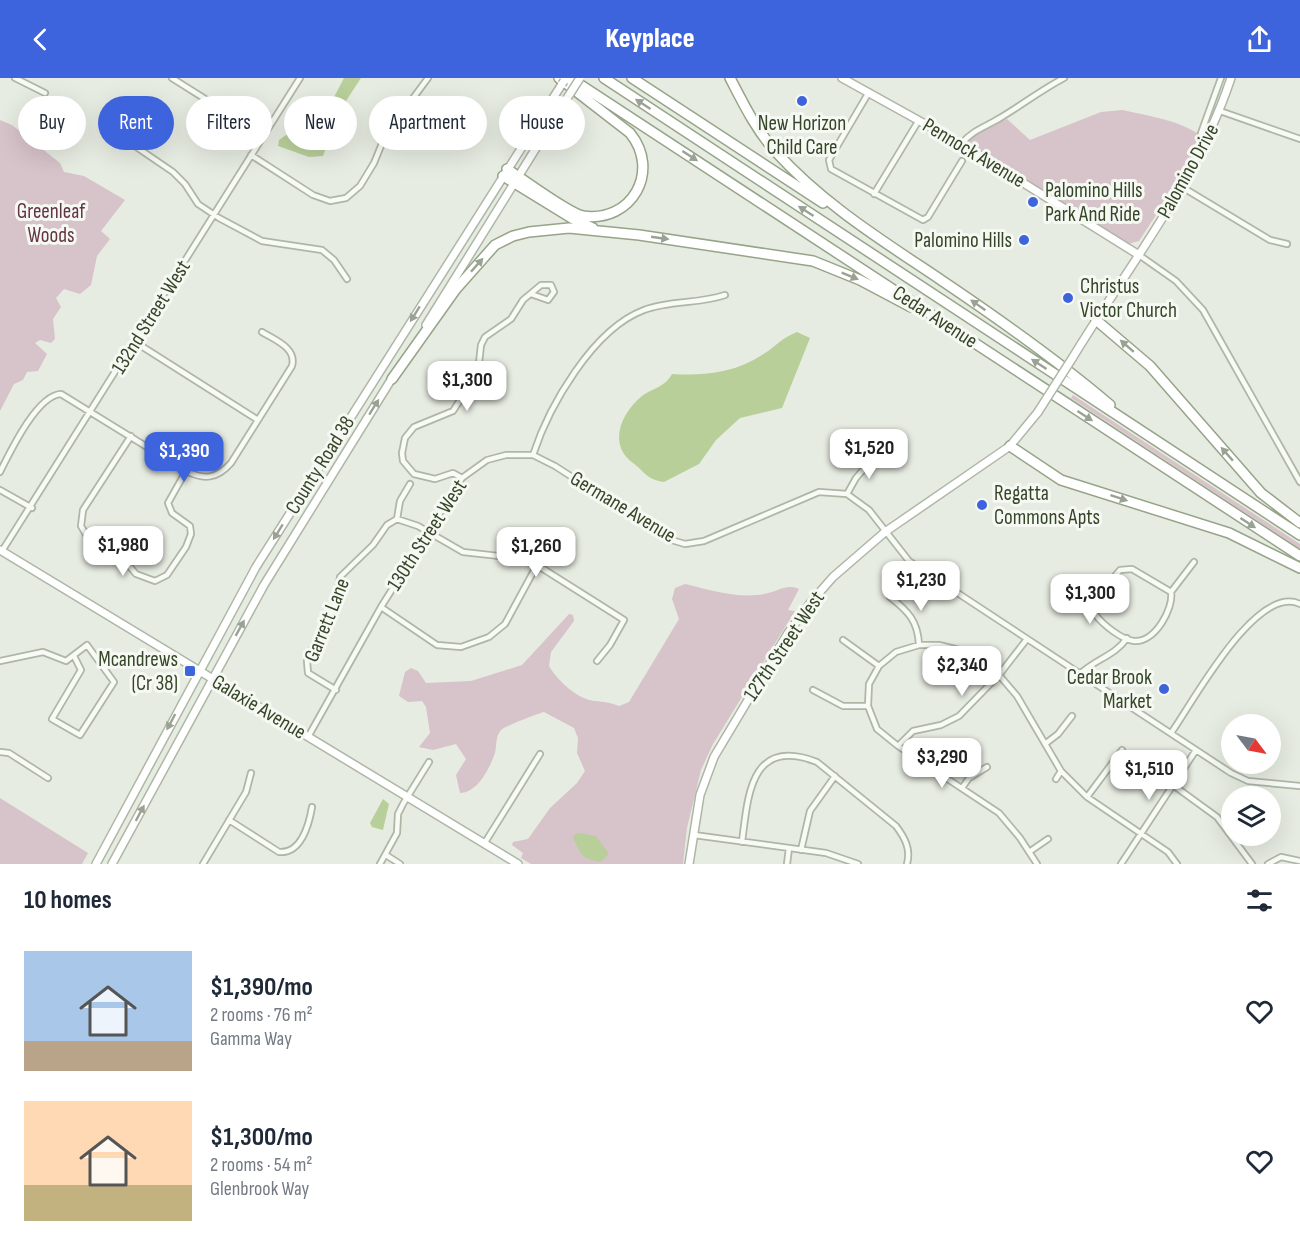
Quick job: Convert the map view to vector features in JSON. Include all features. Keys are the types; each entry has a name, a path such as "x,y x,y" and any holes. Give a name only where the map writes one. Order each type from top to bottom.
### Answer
{"highway":[{"name":"Cedar Avenue","path":"604,78 1300,535"},
{"path":"632,78 858,225 1023,338 1141,430"},
{"path":"730,78 752,118 774,150 806,183 858,225"},
{"name":"Cedar Avenue","path":"565,79 1300,556"},
{"path":"505,173 580,216 610,214 634,196 640,182 643,155 638,143 630,133 565,79"},
{"path":"517,180 573,219 603,232"},
{"path":"392,379 456,289 495,245 529,232 569,228 813,261 860,280 966,338"},
{"path":"1096,320 1150,366 1261,493 1300,523"},
{"path":"1010,447 1061,480 1229,533 1300,568"}],"street":[{"path":"15,78 45,93"},
{"path":"172,78 201,96"},
{"name":"132nd Street West","path":"272,123 300,78"},
{"path":"251,155 313,195 330,201 346,198 360,186 374,163 386,136 428,78"},
{"name":"County Road 38","path":"112,864 264,585 580,78"},
{"name":"Pennock Avenue","path":"842,78 961,144 1176,281 1203,310 1300,482"},
{"path":"961,144 976,128 999,119 1038,91 1064,78"},
{"path":"1209,137 1201,133 1221,78"},
{"name":"Palomino Drive","path":"1038,412 1182,187 1209,137 1231,78"},
{"name":"County Road 38","path":"96,864 256,567 565,79"},
{"path":"869,92 828,165 921,220 928,217 962,161"},
{"path":"1220,111 1300,139"},
{"path":"874,194 920,120"},
{"path":"140,150 179,177 198,204 214,216 262,241 322,250 334,260 347,279"},
{"name":"132nd Street West","path":"1,552 32,508 254,150"},
{"path":"1182,187 1270,240 1287,244"},
{"path":"462,478 453,473 435,479 414,474 403,461 405,438 414,428 453,411 478,372 481,345 485,337 511,319 523,300 544,284 550,285 555,292 548,300 531,294"},
{"path":"533,455 542,428 589,352 606,334 645,310 709,301 724,295"},
{"path":"0,472 28,423 50,397 61,394 186,471 204,478 222,472 258,420 294,359 289,349 262,332"},
{"path":"135,342 258,420"},
{"name":"127th Street West","path":"689,864 700,795 714,757 788,633 833,577 885,532 1010,447 1038,412"},
{"path":"130,436 83,510 81,526 88,538 125,561 136,573 151,580 160,580 166,575 186,547 191,534 190,526 172,513 168,503 186,471"},
{"name":"130th Street West","path":"308,736 381,607 462,478 487,460 506,455 533,455"},
{"name":"Germane Avenue","path":"533,455 555,466 668,539 685,544 704,541 819,492 847,494"},
{"path":"876,455 856,478 847,494 869,510 909,561 1196,750 1248,781 1300,786"},
{"path":"410,484 400,501 397,519 428,531 463,552 516,558 537,565 624,620 610,645 597,661"},
{"path":"0,490 32,508"},
{"name":"Garrett Lane","path":"336,690 308,673 307,661 336,603 340,577 373,544 387,525 397,519"},
{"name":"Galaxie Avenue","path":"1,552 518,864"},
{"path":"1095,613 1099,619 1127,638 1141,640 1150,634 1167,614 1172,604 1171,592 1194,562"},
{"path":"381,607 437,645 461,647 489,637 505,624 537,565"},
{"path":"1088,617 1095,613 1103,590 1120,570 1132,569 1171,592"},
{"path":"890,597 909,612 918,629 919,645"},
{"path":"1171,733 1227,646 1274,604 1289,600 1300,604"},
{"path":"1080,674 1095,661 1115,652 1127,638"},
{"path":"898,746 913,730 941,725 959,716 999,675 1027,639"},
{"path":"843,640 879,666"},
{"path":"0,661 37,652 66,661 87,645 114,682 80,735 52,719 81,670 74,656"},
{"path":"1037,864 999,813 898,746 877,729 868,706 869,684 879,666 896,652 919,645 939,645 959,650 999,675 1017,696 1062,771 1087,797 1168,852 1177,864"},
{"path":"813,690 843,706 868,706"},
{"path":"1045,744 1058,734 1072,716"},
{"path":"1087,797 1122,750"},
{"path":"1121,864 1196,750"},
{"path":"0,752 9,753 48,778"},
{"path":"484,843 540,754"},
{"path":"742,842 750,786 756,773 767,763 784,756 801,755 817,762 896,826 904,837 908,849 907,864"},
{"path":"380,864 397,833 398,814 429,762"},
{"path":"962,788 969,778 987,766"},
{"path":"1056,779 1062,771"},
{"path":"203,864 246,792 251,773"},
{"path":"801,850 810,811 835,776"},
{"path":"1173,785 1217,817 1252,864"},
{"path":"229,820 279,852 287,853 295,848 309,826 312,807"},
{"path":"694,835 826,853 858,864"},
{"path":"1029,852 1048,839"},
{"path":"787,864 789,848"},
{"path":"386,855 400,864"},
{"path":"1268,864 1281,857 1300,861"}],"green space":[{"path":"1122,110 1174,122 1202,136 1186,169 1139,241 1128,244 967,142 978,131 1007,119 1030,140 1101,112"},
{"name":"Greenleaf Woods","path":"0,120 18,130 18,150 44,150 60,163 64,172 84,176 125,200 101,231 110,239 97,256 91,285 80,294 64,289 56,298 61,307 53,319 55,339 51,343 40,340 35,343 47,354 38,371 27,372 23,380 14,384 0,411"},
{"path":"1073,395 1300,544 1300,549 1071,398"},
{"path":"685,584 744,595 764,594 786,587 799,589 788,610 795,611 713,744 701,770 687,828 683,864 531,864 521,858 523,853 512,845 513,842 528,839 550,808 577,783 585,771 577,753 578,738 574,728 544,712 504,728 498,735 490,765 478,784 460,793 456,775 466,759 456,744 433,750 419,747 430,733 426,707 422,701 408,702 399,696 405,672 411,668 418,671 426,683 471,681 522,665 569,614 573,615 574,621 551,652 549,666 563,683 582,697 619,706 629,702 679,619 672,599 675,588"},
{"path":"0,798 88,853 82,864 0,864"}],"shaded area":[{"path":"344,78 361,78 349,96 335,96"},
{"path":"284,137 284,148 278,146 279,140"},
{"path":"289,150 325,150 323,156 309,157"},
{"path":"797,332 810,338 782,408 740,418 716,440 699,464 664,482 650,478 625,456 619,439 623,420 634,403 662,385 672,374 707,374 741,366"},
{"path":"383,799 389,804 383,830 372,827 370,823"},
{"path":"579,833 596,836 609,854 601,862 586,858 573,838"}],"place":[{"name":"New Horizon Child Care","path":"802,101"},
{"name":"Palomino Hills Park And Ride","path":"1033,202"},
{"name":"Palomino Hills","path":"1024,240"},
{"name":"Christus Victor Church","path":"1068,298"},
{"name":"Regatta Commons Apts","path":"982,505"},
{"name":"Mcandrews (Cr 38)","path":"190,671"},
{"name":"Cedar Brook Market","path":"1164,689"}]}
